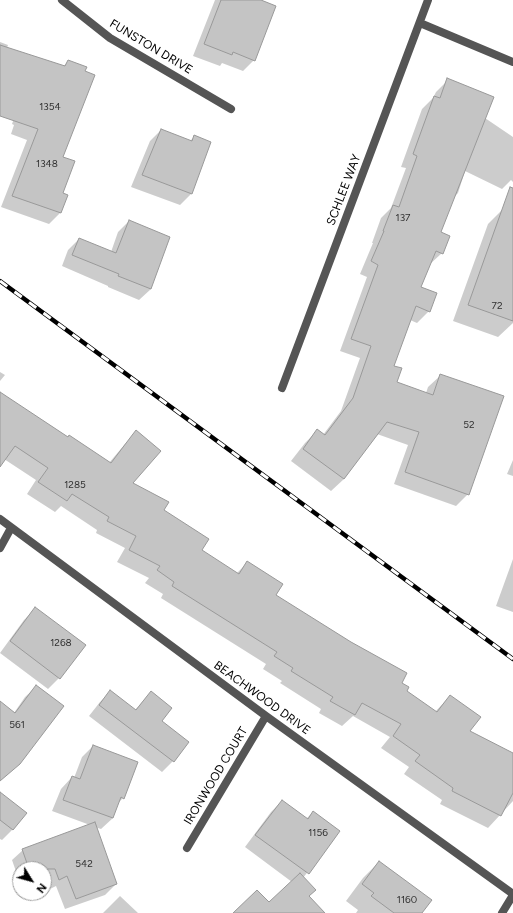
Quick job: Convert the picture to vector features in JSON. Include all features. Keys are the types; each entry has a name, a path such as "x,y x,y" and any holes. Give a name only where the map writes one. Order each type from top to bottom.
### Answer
{"street":[{"name":"FUNSTON DRIVE","path":"62,0 110,38 231,109"},
{"name":"SCHLEE WAY","path":"282,388 428,0"},
{"path":"420,23 513,62"},
{"name":"BEACHWOOD DRIVE","path":"0,519 266,716 513,894"},
{"path":"0,548 11,528"},
{"name":"IRONWOOD COURT","path":"187,848 266,716"},
{"path":"502,913 513,894"}],"building":[{"path":"221,0 261,0 276,6 255,61 233,52 232,55 204,44"},
{"path":"0,45 65,66 68,60 87,67 85,71 95,75 63,157 75,161 63,193 68,195 61,213 12,196 38,129 0,116"},
{"path":"447,78 494,97 441,232 450,236 443,254 436,251 421,287 437,293 430,312 416,306 394,366 402,368 397,382 433,395 440,374 504,396 469,495 405,472 419,432 387,422 344,479 303,449 317,429 325,435 353,398 371,346 351,339 378,265 371,261 393,205 399,207 417,156 413,154 434,96 440,98"},
{"path":"161,129 192,141 194,135 211,142 192,194 142,175"},
{"path":"510,187 513,188 513,321 468,305"},
{"path":"129,220 170,237 151,289 72,255 79,238 116,253"},
{"path":"0,392 68,437 69,435 111,463 136,430 161,451 133,483 169,502 164,510 209,539 202,550 239,574 247,561 283,584 276,595 351,642 407,673 402,683 409,687 407,691 437,712 450,695 481,717 470,731 513,753 513,793 501,816 452,791 453,788 415,761 420,755 393,736 401,724 362,703 355,715 330,701 333,697 291,671 293,668 274,656 277,652 172,586 174,582 157,570 160,566 129,550 136,536 107,521 109,517 72,494 67,501 38,482 48,468 15,446 0,467"},
{"path":"35,607 86,645 60,679 10,641"},
{"path":"36,685 64,706 20,764 0,781 0,701 15,713"},
{"path":"110,690 136,710 151,691 172,708 162,721 189,742 174,762 99,705"},
{"path":"93,745 138,762 124,799 121,797 113,818 63,800 72,776 80,779"},
{"path":"0,792 27,813 13,830 0,820"},
{"path":"282,800 308,819 313,811 340,831 309,874 255,835"},
{"path":"95,822 117,884 76,899 67,876 59,880 55,869 52,869 52,861 26,861 22,849"},
{"path":"379,861 432,900 422,913 394,913 371,896 374,893 362,884"},
{"path":"300,873 316,890 309,896 325,913 233,913 257,890 269,902"}],"railway":[{"path":"0,281 513,659"}]}
